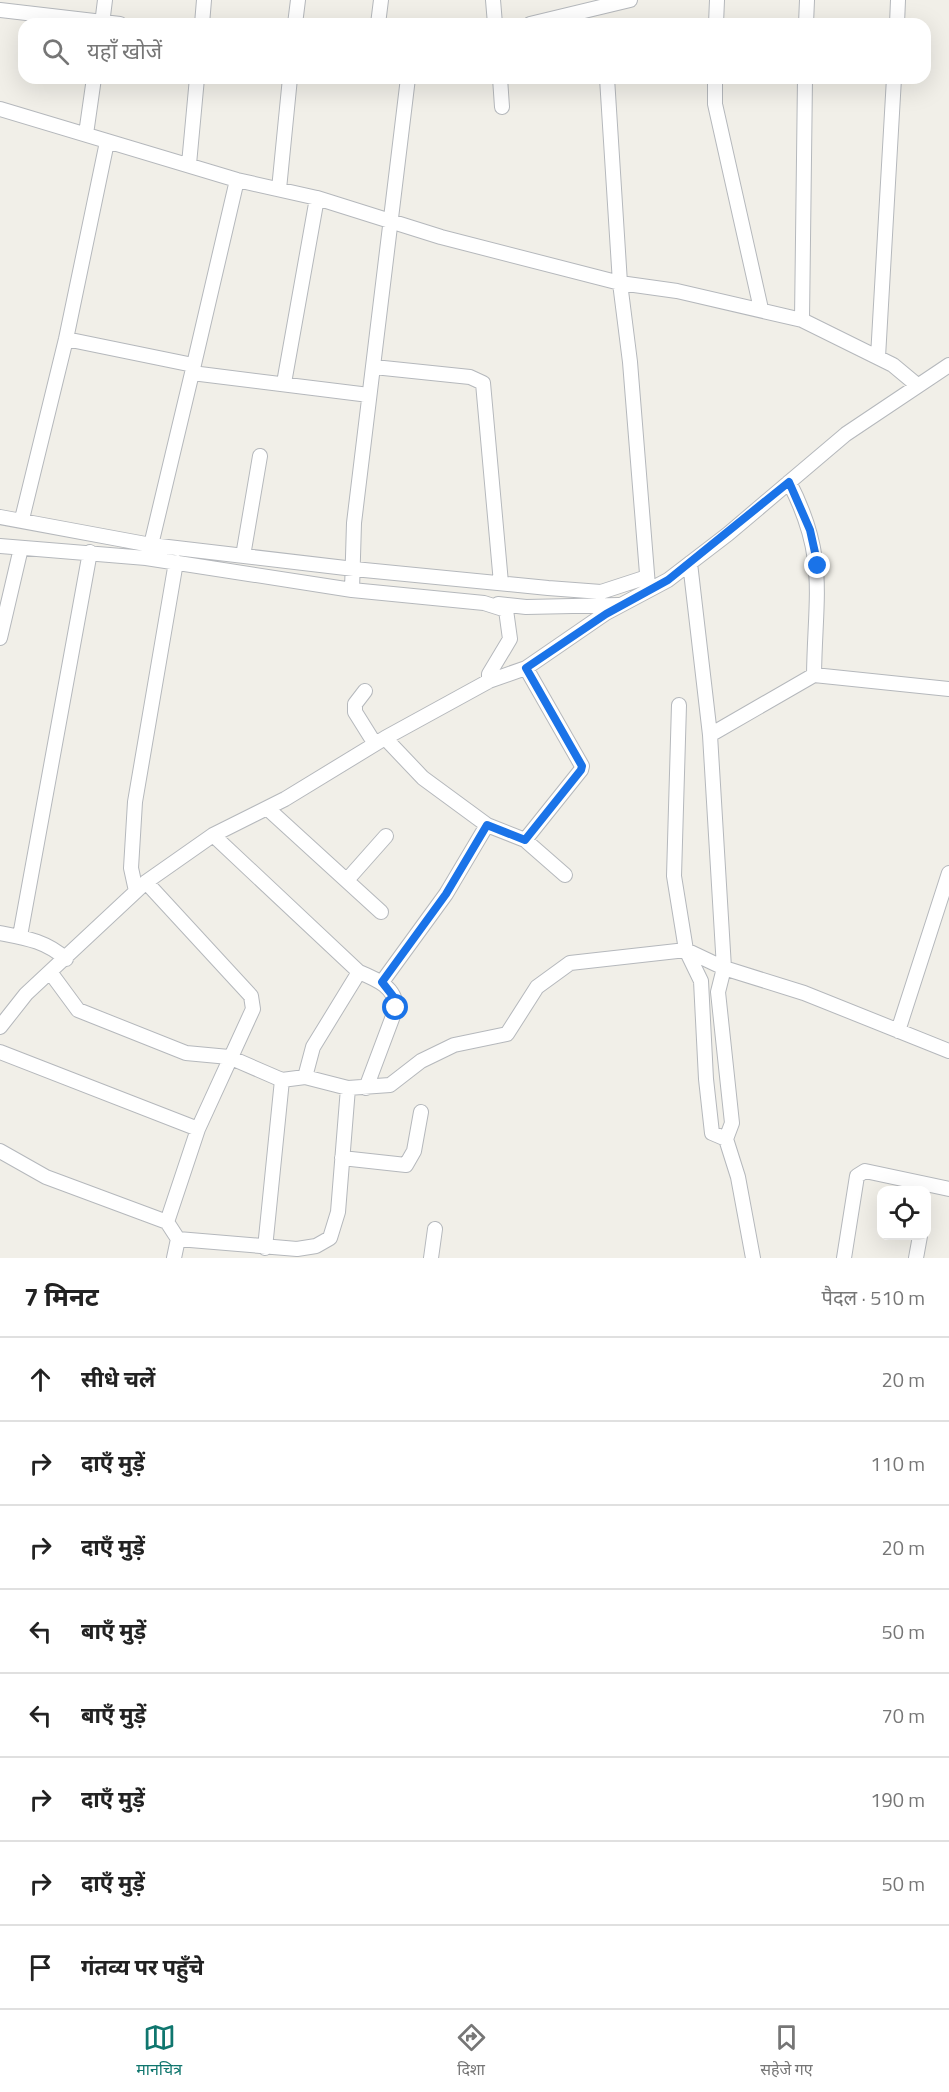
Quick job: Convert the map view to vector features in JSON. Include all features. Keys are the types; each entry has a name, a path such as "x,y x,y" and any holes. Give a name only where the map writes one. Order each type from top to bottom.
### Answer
{"street":[{"path":"103,18 105,0"},
{"path":"202,18 204,0"},
{"path":"296,18 298,0"},
{"path":"379,18 381,0"},
{"path":"493,0 494,18"},
{"path":"552,18 600,4 630,0"},
{"path":"716,18 717,0"},
{"path":"806,18 807,0"},
{"path":"897,18 898,0"},
{"path":"4,7 72,18"},
{"path":"86,134 93,84"},
{"path":"189,164 196,84"},
{"path":"279,189 289,84"},
{"path":"352,590 354,523 407,84"},
{"path":"500,84 502,107"},
{"path":"607,84 620,283 630,362 648,584"},
{"path":"715,84 714,104 761,309"},
{"path":"802,320 805,84"},
{"path":"878,357 894,84"},
{"path":"0,109 237,180 317,198 390,222 620,283 677,291 802,320 893,365 917,385"},
{"path":"22,519 66,339 107,142"},
{"path":"151,545 237,180"},
{"path":"284,383 317,198"},
{"path":"66,339 193,369 369,395"},
{"path":"0,517 22,519 151,545 354,569 601,592 668,580 846,434 949,365"},
{"path":"374,367 470,378 483,383 501,583"},
{"path":"243,556 260,456"},
{"path":"789,482 810,530 818,566 814,675"},
{"path":"0,546 90,552 176,562 352,590 526,607 622,605"},
{"path":"0,638 21,548"},
{"path":"20,936 90,552"},
{"path":"167,1222 198,1129 229,1057 253,1010 251,996 141,886 131,868 135,802 176,562"},
{"path":"690,563 710,735 724,968 718,992 732,1123 726,1139 738,1177 753,1258"},
{"path":"0,1027 26,994 66,959 141,886 213,835 267,808 380,741 489,681 526,668 622,605 648,584"},
{"path":"484,603 506,610 510,639 489,674 489,681"},
{"path":"525,840 582,766 526,668"},
{"path":"710,735 814,675 949,689"},
{"path":"365,691 355,704 355,712 380,741 423,778 487,825 525,840 565,875"},
{"path":"679,705 674,876 687,950 701,981 706,1079 712,1134 726,1139"},
{"path":"267,808 381,912"},
{"path":"382,982 446,894 487,825"},
{"path":"213,835 359,972 382,982 396,1000 396,1008 366,1088"},
{"path":"347,880 386,836"},
{"path":"898,1030 949,873"},
{"path":"0,933 20,936 53,947 66,959"},
{"path":"50,972 78,1010 186,1053 229,1057 282,1080 305,1077 348,1088 390,1085 420,1061 454,1045 507,1034 537,987 570,963 687,950 724,968 804,993 949,1051"},
{"path":"305,1077 313,1047 359,972"},
{"path":"0,1052 198,1129"},
{"path":"265,1248 282,1080"},
{"path":"178,1239 297,1249 316,1246 330,1238 338,1212 348,1088"},
{"path":"342,1158 406,1165 414,1151 420,1112"},
{"path":"0,1150 46,1177 167,1222 178,1239 174,1258"},
{"path":"844,1258 857,1176 865,1171 912,1186"},
{"path":"931,1191 949,1189"},
{"path":"432,1258 435,1229"},
{"path":"916,1258 919,1240"}],"route":[{"path":"396,1008 396,1000 382,982 446,894 487,825 525,840 581,770 582,766 526,668 606,614 668,580 728,534 789,482 810,530 818,566"}]}
